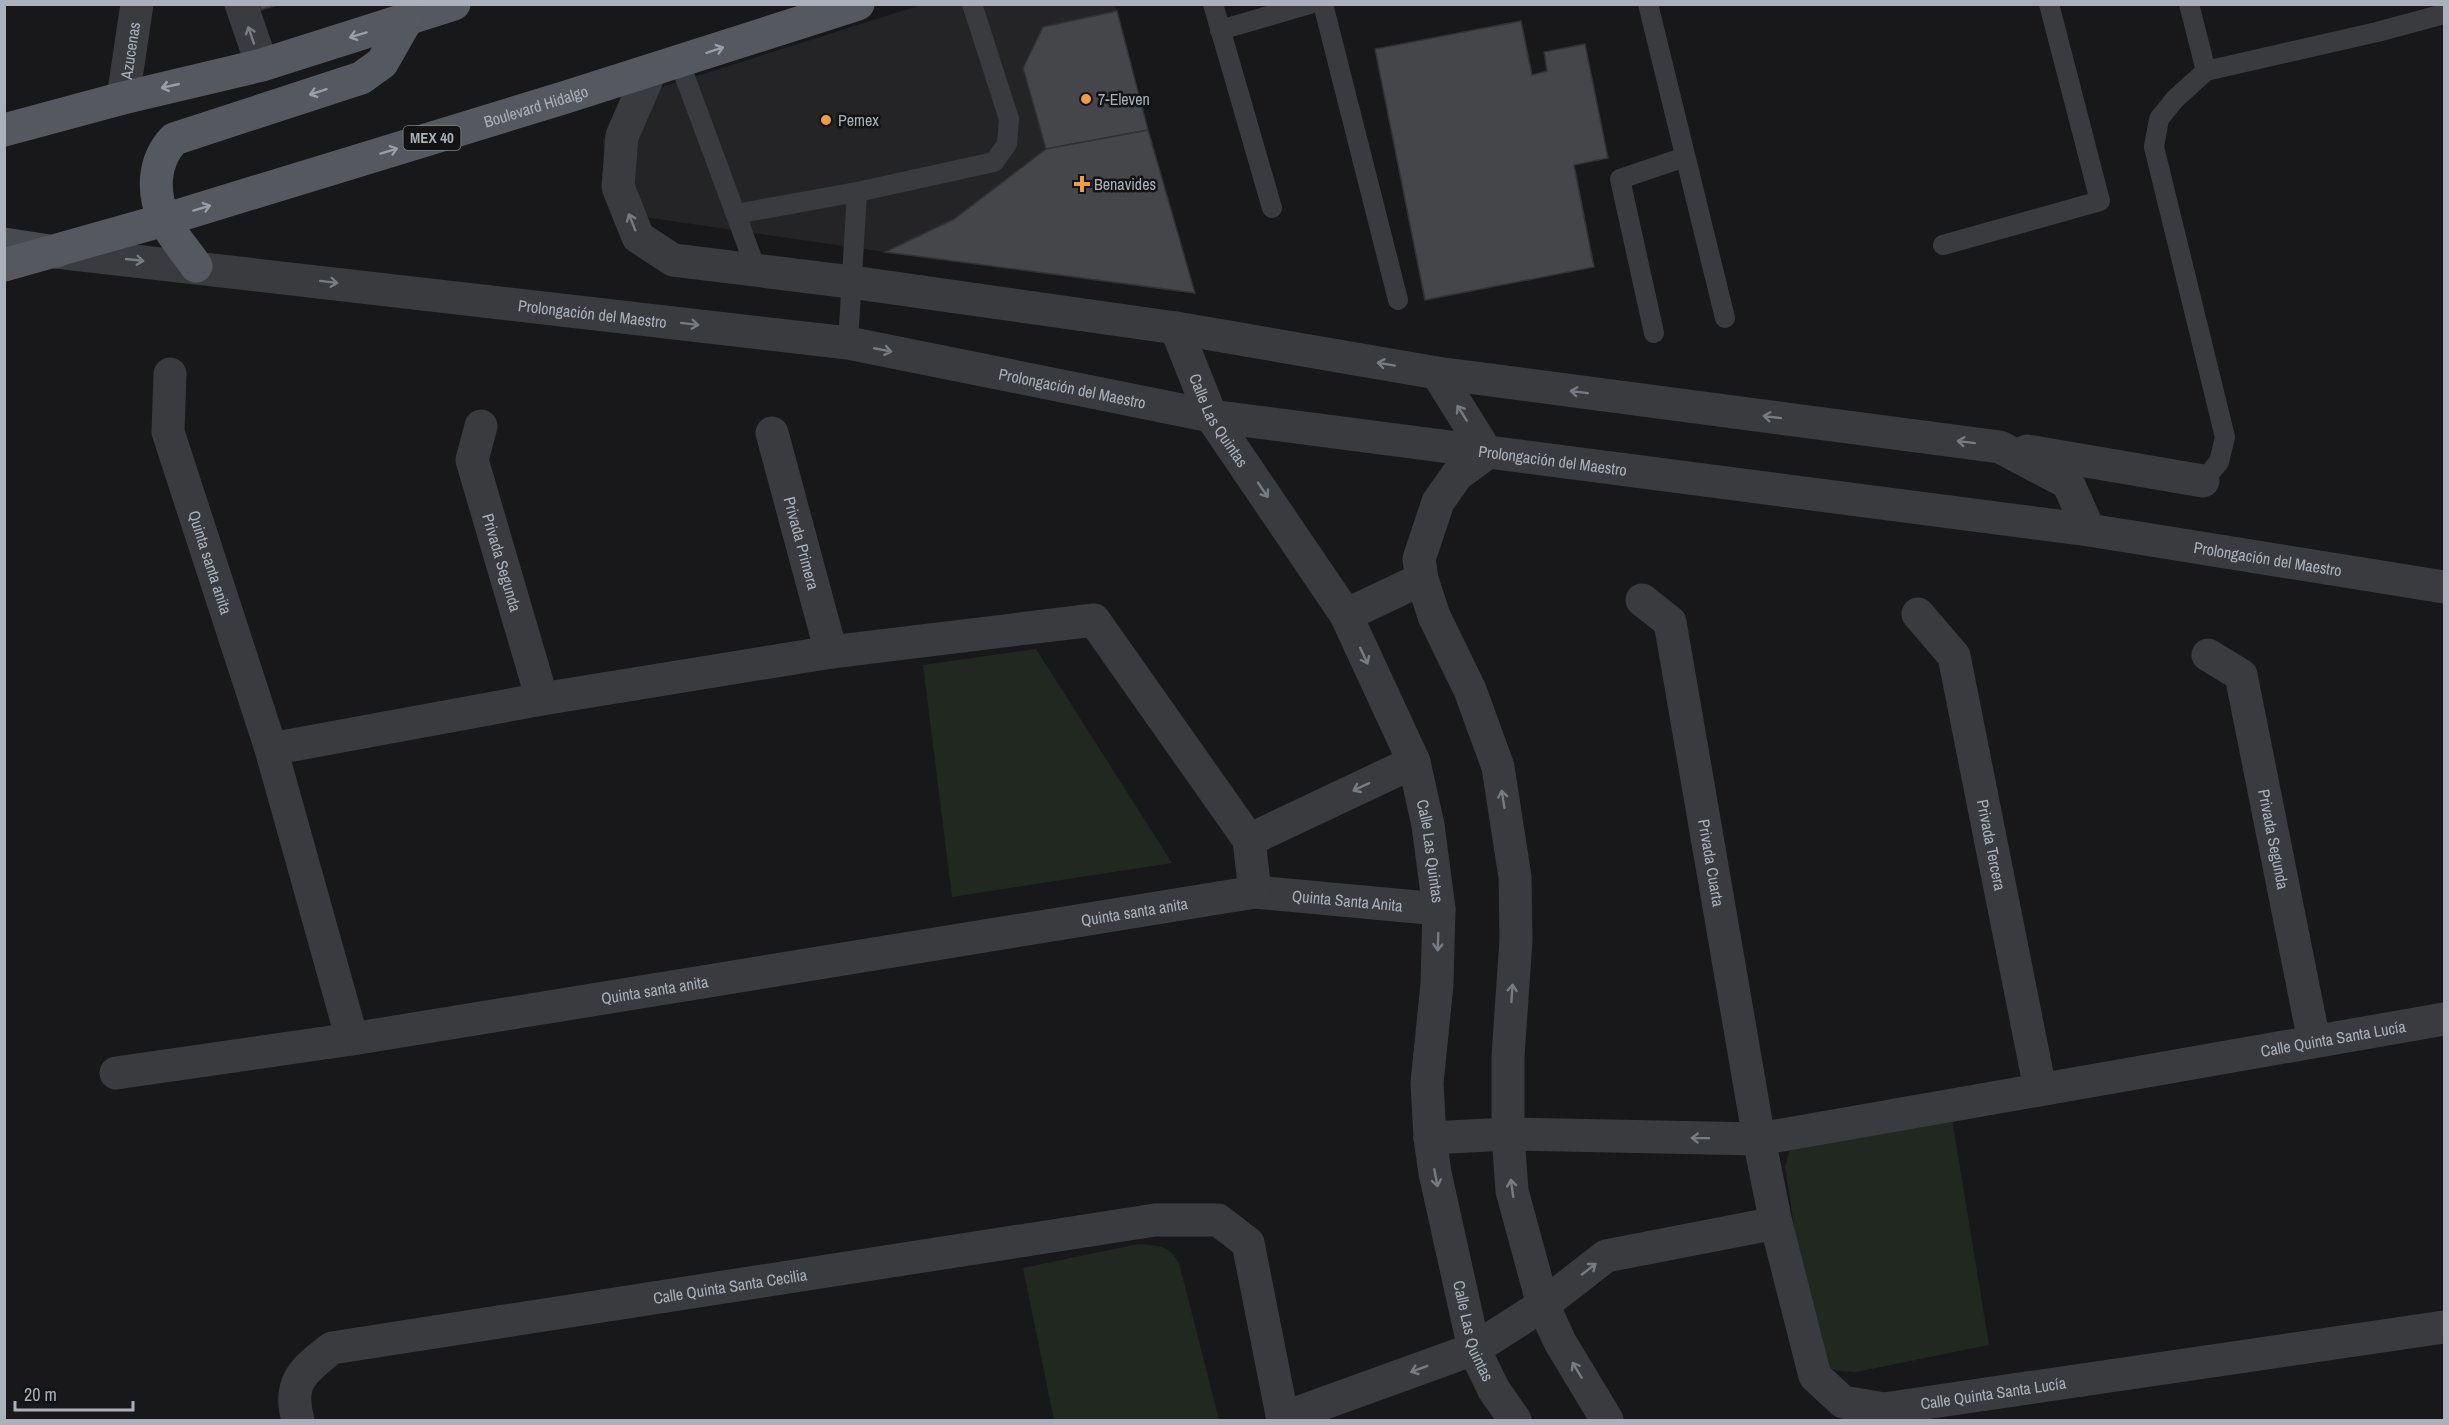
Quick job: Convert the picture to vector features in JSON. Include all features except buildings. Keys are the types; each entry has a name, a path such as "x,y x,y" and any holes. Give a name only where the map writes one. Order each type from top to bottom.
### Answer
{"main road":[{"path":"4,130 123,98 262,65 453,4"},
{"name":"Boulevard Hidalgo","path":"4,265 164,220 665,66 858,4"},
{"path":"196,266 164,220 158,199 156,175 163,150 174,140 361,78 382,63 407,19"},
{"path":"4,244 56,252"}],"street":[{"name":"Azucenas","path":"123,98 137,4"},
{"path":"241,4 262,65"},
{"path":"665,66 622,136 618,187 638,237 673,260 756,269 1176,328 1437,373 2000,447 2203,480"},
{"name":"Prolongación del Maestro","path":"56,252 196,266 848,343 1211,416 2089,530 2445,586"},
{"name":"Calle Las Quintas","path":"1176,328 1211,416 1254,476 1346,615 1414,762 1428,825 1439,909 1437,984 1427,1083 1430,1138 1435,1173 1474,1349 1494,1390 1515,1420"},
{"path":"1437,373 1487,453 1456,475 1438,502 1419,559 1422,579 1434,616 1470,690 1494,757 1515,877 1516,940 1508,1056 1508,1134 1512,1191 1543,1305 1560,1342 1607,1420"},
{"name":"Quinta santa anita","path":"170,374 168,432 272,748 352,1039 1255,892"},
{"name":"Privada Segunda","path":"481,426 472,460 542,699"},
{"name":"Privada Primera","path":"772,433 831,652"},
{"path":"2000,447 2068,483 2089,530"},
{"path":"1346,615 1422,579"},
{"name":"Privada Cuarta","path":"1642,600 1670,622 1759,1139 1776,1223"},
{"name":"Privada Tercera","path":"1918,614 1954,656 2040,1089"},
{"path":"272,748 542,699 831,652 1094,620 1250,840 1255,892"},
{"name":"Privada Segunda","path":"2208,655 2241,675 2314,1041"},
{"path":"1250,840 1414,762"},
{"name":"Quinta Santa Anita","path":"1255,892 1439,909"},
{"name":"Calle Quinta Santa Lucía","path":"1430,1138 1508,1134 1759,1139 2445,1019"},
{"path":"116,1073 352,1039"},
{"name":"Calle Quinta Santa Cecilia","path":"298,1420 293,1403 302,1371 332,1348 1155,1220 1218,1220 1248,1243 1283,1420"},
{"path":"1283,1420 1474,1349 1543,1305 1606,1256 1776,1223"},
{"name":"Calle Quinta Santa Lucía","path":"1776,1223 1815,1376 1843,1402 1884,1409 2445,1327"}],"lane":[{"path":"736,214 857,192 994,162 1007,144 1009,119 972,4"},
{"path":"1213,4 1272,208"},
{"path":"1220,30 1310,4"},
{"path":"1323,4 1398,300"},
{"path":"1648,4 1725,318"},
{"path":"1943,244 2100,201 2049,4"},
{"path":"2189,4 2206,71"},
{"path":"2203,480 2219,462 2225,436 2154,147 2159,119 2175,99 2206,71 2445,14"},
{"path":"665,66 736,214 756,269"},
{"path":"1654,333 1620,180 1685,157"},
{"path":"848,343 857,192"}],"shaded area":[{"name":"Pemex","path":"1114,4 1117,11 1043,28 1023,68 1046,149 954,219 885,252 644,217 610,193 603,141 624,99 921,5"},
{"path":"1036,649 1172,863 952,897 923,665"},
{"path":"1952,1119 1989,1345 1856,1372 1840,1371 1829,1367 1820,1360 1812,1346 1785,1166 1789,1152 1804,1141"},
{"path":"1138,1244 1166,1249 1179,1263 1219,1420 1054,1420 1023,1268"}],"place":[{"name":"7-Eleven","path":"1086,99"},
{"name":"Pemex","path":"826,120"},
{"name":"Benavides","path":"1082,184"}]}
